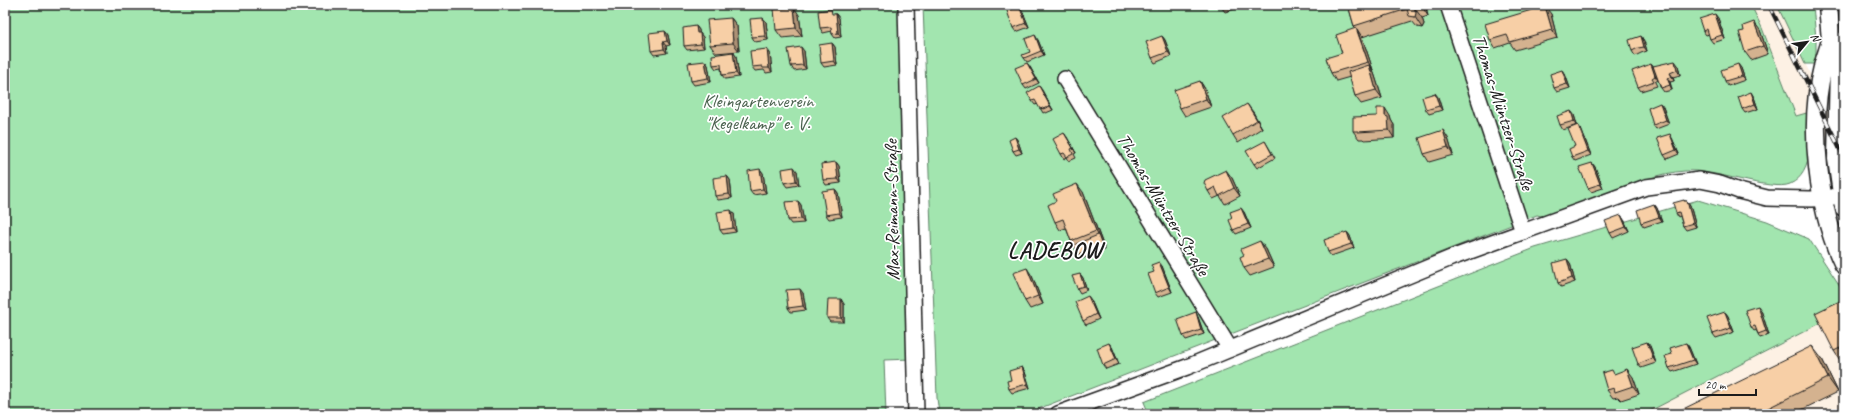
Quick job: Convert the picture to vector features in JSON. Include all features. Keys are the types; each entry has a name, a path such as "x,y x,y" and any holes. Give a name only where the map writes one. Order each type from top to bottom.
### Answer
{"street":[{"name":"Max-Reimann-Straße","path":"906,5 916,414"},
{"name":"Thomas-Müntzer-Straße","path":"1448,5 1523,232"},
{"path":"1058,414 1230,349 1451,258 1646,187 1700,180 1720,184 1739,191 1767,198 1843,201 1837,159 1840,65 1838,41 1828,5"},
{"path":"1838,41 1823,67 1818,105 1817,143 1822,199 1830,231 1844,265"},
{"name":"Thomas-Müntzer-Straße","path":"1065,79 1230,349"}],"shaded area":[{"path":"1751,5 1777,5 1844,144 1844,175 1810,113 1797,117 1762,28"},
{"path":"1844,311 1844,414 1644,414 1783,343"}],"green space":[{"name":"Kleingartenverein \"Kegelkamp\" e. V.","path":"5,5 898,5 902,31 911,359 884,360 886,414 5,414"},
{"path":"923,5 1751,5 1762,28 1796,116 1810,112 1809,152 1804,171 1798,179 1790,184 1781,186 1755,183 1696,171 1676,172 1658,176 1546,217 1537,215 1025,414 939,414 937,398"},
{"path":"1777,5 1813,5 1816,39 1816,64 1805,64"},
{"path":"1698,200 1767,221 1809,239 1844,292 1844,311 1644,414 1149,414 1144,402 1535,248"}],"building":[{"path":"1221,5 1231,5 1222,8"},
{"path":"1348,5 1420,5 1414,7 1416,13 1415,17 1409,16 1407,9 1354,26"},
{"path":"1019,6 1026,23 1013,28 1007,11"},
{"path":"1545,6 1552,30 1510,42 1507,35 1490,40 1485,24"},
{"path":"794,7 796,28 776,30 774,9"},
{"path":"831,9 832,14 836,14 838,33 832,34 831,27 820,28 818,11"},
{"path":"1715,14 1722,35 1710,39 1707,29 1703,31 1699,19"},
{"path":"731,18 733,43 710,45 707,20"},
{"path":"763,18 765,36 752,37 750,19"},
{"path":"1754,22 1763,46 1745,52 1739,32 1744,31 1743,26"},
{"path":"696,26 697,33 700,33 701,44 684,46 683,28"},
{"path":"1356,28 1368,62 1331,73 1326,58 1342,53 1336,35"},
{"path":"665,31 667,41 663,42 664,49 651,51 649,33"},
{"path":"1035,35 1041,51 1024,58 1022,55 1030,52 1025,39"},
{"path":"1162,36 1168,52 1152,58 1146,42"},
{"path":"1641,36 1644,47 1632,51 1629,40"},
{"path":"832,43 834,61 821,63 819,45"},
{"path":"801,47 803,65 791,66 788,49"},
{"path":"767,49 769,68 763,68 762,66 752,67 750,51"},
{"path":"733,52 736,73 722,75 721,64 713,65 712,55"},
{"path":"705,61 708,78 691,81 688,63"},
{"path":"1675,61 1677,70 1670,73 1672,77 1667,78 1670,85 1661,88 1653,66"},
{"path":"1027,63 1036,79 1023,85 1015,68"},
{"path":"1651,64 1655,76 1652,78 1654,81 1638,87 1632,71"},
{"path":"1738,64 1742,76 1725,81 1721,70"},
{"path":"1369,65 1376,90 1355,96 1348,72"},
{"path":"1562,70 1567,84 1554,88 1550,74"},
{"path":"1200,81 1206,99 1180,108 1174,90"},
{"path":"1039,86 1050,106 1043,109 1040,109 1035,100 1032,101 1027,93"},
{"path":"1751,92 1755,104 1742,109 1738,97"},
{"path":"1435,93 1439,106 1426,110 1422,97"},
{"path":"1660,103 1666,120 1653,125 1648,108"},
{"path":"1247,104 1257,120 1233,135 1223,118"},
{"path":"1377,108 1385,108 1385,116 1388,117 1389,130 1353,131 1353,117 1377,116"},
{"path":"1571,111 1574,121 1560,125 1557,116"},
{"path":"1578,125 1588,151 1572,157 1569,149 1575,146 1568,129"},
{"path":"1443,130 1448,147 1424,154 1419,138"},
{"path":"1064,133 1073,148 1071,149 1073,154 1067,157 1064,153 1061,154 1053,139"},
{"path":"1670,134 1676,150 1664,155 1657,138"},
{"path":"1015,137 1019,149 1013,151 1009,140"},
{"path":"1265,141 1272,154 1254,164 1246,151"},
{"path":"836,162 838,179 823,180 821,164"},
{"path":"1592,163 1600,184 1588,188 1579,167"},
{"path":"794,167 796,181 784,183 782,169"},
{"path":"760,169 763,189 750,191 748,171"},
{"path":"1226,170 1234,188 1219,196 1215,187 1208,191 1204,183 1205,180"},
{"path":"727,176 729,194 715,196 713,178"},
{"path":"1077,184 1096,231 1071,241 1063,219 1055,222 1048,205 1056,201 1053,194"},
{"path":"835,189 839,213 826,215 822,191"},
{"path":"1684,200 1687,201 1693,223 1683,226 1679,212 1676,213 1673,203"},
{"path":"798,201 801,219 788,220 785,202"},
{"path":"1654,204 1659,217 1641,223 1637,210"},
{"path":"1241,208 1248,224 1233,230 1229,220 1232,218 1230,212"},
{"path":"731,210 733,228 720,230 717,212"},
{"path":"1621,215 1626,227 1610,233 1605,221"},
{"path":"1347,232 1351,244 1328,252 1324,240"},
{"path":"1098,235 1102,246 1078,255 1074,245"},
{"path":"1260,241 1268,259 1244,268 1240,257 1244,255 1241,249"},
{"path":"1567,259 1572,278 1558,283 1553,263"},
{"path":"1159,262 1169,287 1155,293 1148,274 1154,272 1151,265"},
{"path":"1027,268 1038,296 1025,301 1013,273"},
{"path":"1080,274 1084,286 1077,288 1072,276"},
{"path":"800,289 803,306 788,308 786,290"},
{"path":"1088,296 1096,314 1083,321 1075,302"},
{"path":"828,299 841,299 841,318 827,318"},
{"path":"1844,299 1844,346 1834,351 1815,313"},
{"path":"1758,306 1766,331 1758,334 1755,326 1751,327 1745,310"},
{"path":"1196,312 1201,330 1183,336 1177,319"},
{"path":"1725,312 1731,328 1713,334 1707,318"},
{"path":"1647,342 1653,358 1638,364 1632,347"},
{"path":"1109,343 1116,359 1103,365 1097,348"},
{"path":"1686,343 1693,360 1669,368 1665,356 1672,354 1670,348"},
{"path":"1812,346 1828,378 1756,414 1673,414"},
{"path":"1022,367 1027,384 1009,389 1007,381 1011,380 1009,371"},
{"path":"1627,369 1633,386 1615,392 1614,388 1607,390 1602,373 1612,370 1614,374"}],"railway":[{"path":"1769,5 1844,157"}],"district":[{"name":"LADEBOW","path":"1055,250"}]}
